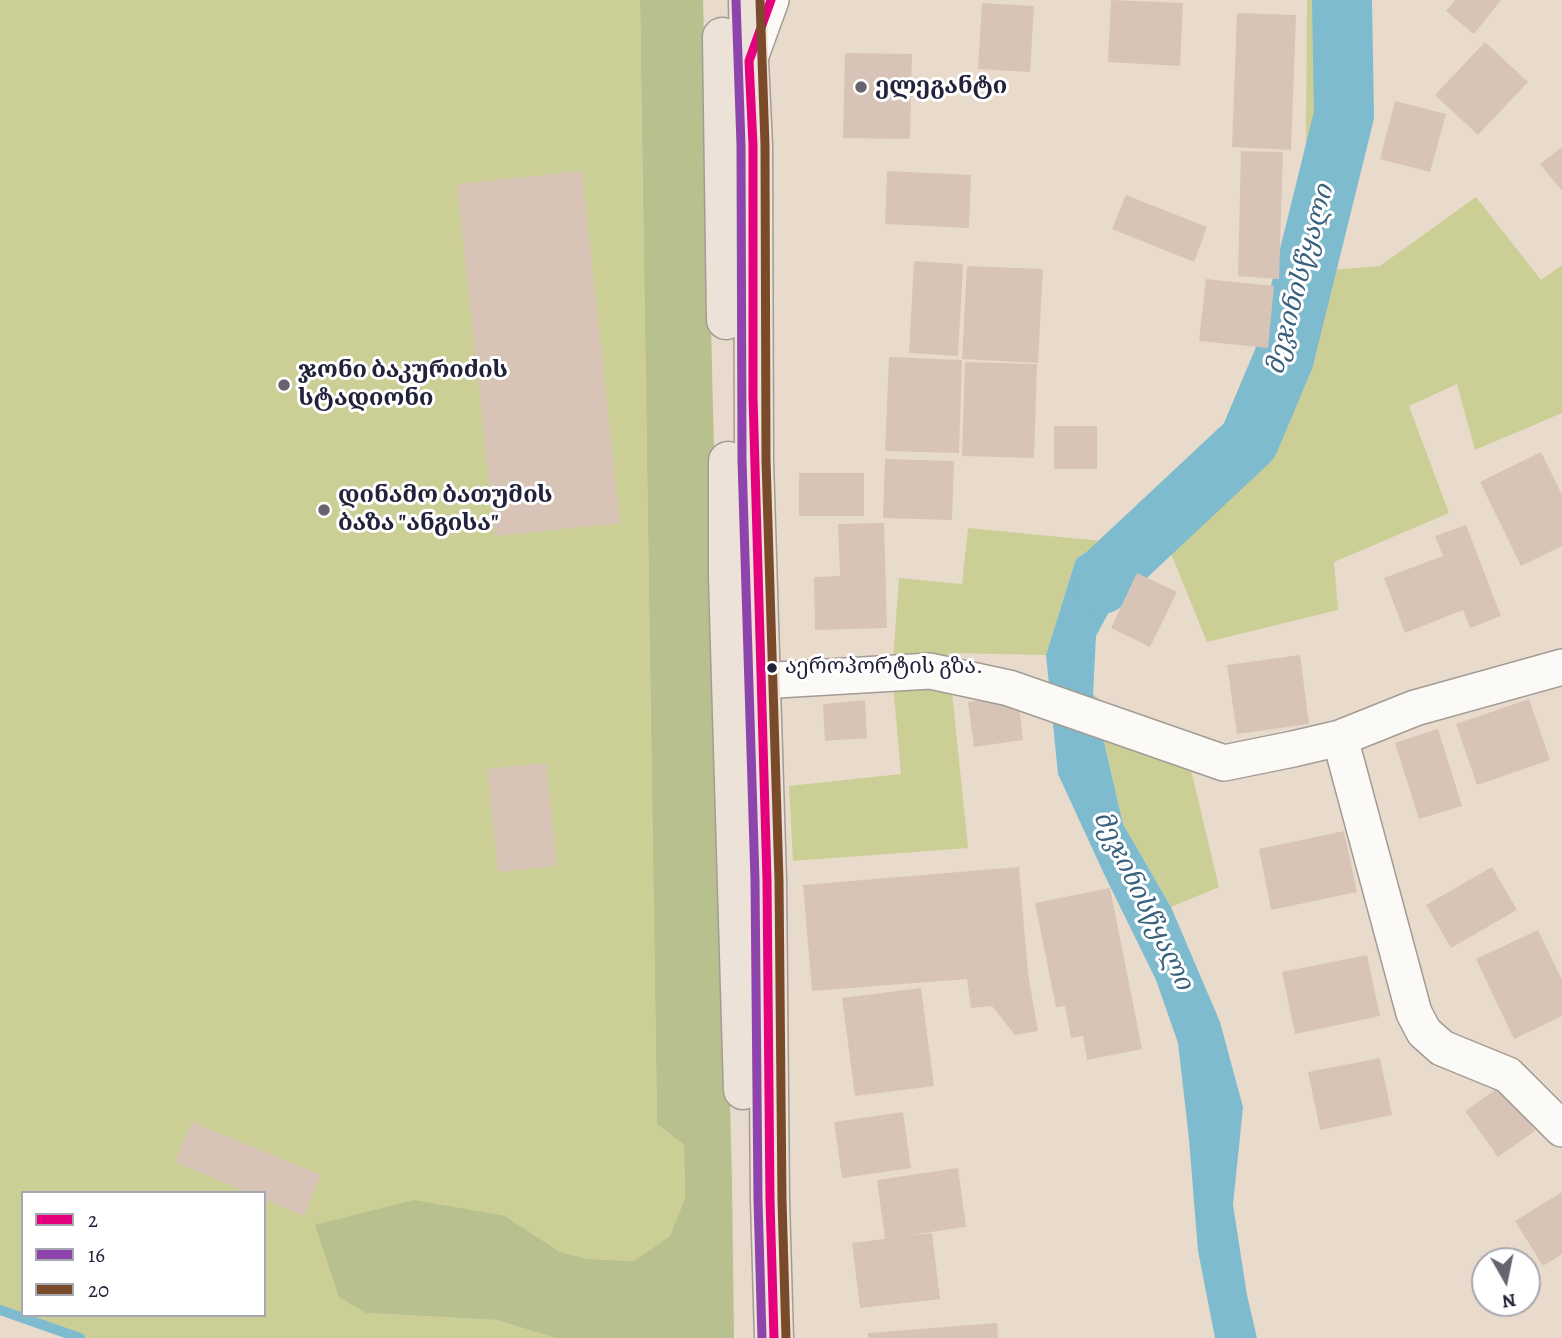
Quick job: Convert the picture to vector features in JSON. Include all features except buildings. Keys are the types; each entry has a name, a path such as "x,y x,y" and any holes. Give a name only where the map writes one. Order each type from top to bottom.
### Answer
{"highway":[{"path":"722,0 728,578 748,1338"},
{"path":"748,0 753,145 753,397 767,880 774,1338"}],"street":[{"path":"749,61 771,0"},
{"path":"760,681 930,671 1009,688 1224,763 1340,738 1415,708 1562,667"},
{"path":"1340,738 1414,1013 1424,1032 1442,1048 1508,1075 1562,1129"}],"green space":[{"name":"დინამო ბათუმის ბაზა \"ანგისა\"","path":"0,0 640,0 657,1124 684,1145 685,1198 670,1236 635,1261 589,1259 560,1252 505,1216 366,1313 497,1320 555,1338 80,1338 0,1310"},
{"path":"640,0 703,0 734,1338 555,1338 497,1320 366,1313 339,1297 315,1225 414,1200 505,1216 560,1252 589,1259 634,1261 670,1236 685,1198 684,1145 657,1124"},
{"path":"1307,0 1342,0 1344,115 1306,272 1380,266 1476,197 1541,280 1562,265 1562,413 1475,450 1457,384 1409,406 1449,513 1334,562 1338,610 1207,642 1152,507 1249,441 1284,358 1305,272"},
{"path":"968,528 1102,541 1076,559 1046,655 948,653 968,848 793,861 789,786 901,774 892,673 899,578 962,584"},
{"path":"1093,694 1141,734 1186,749 1219,887 1171,907 1123,824"}],"water":[{"path":"1152,507 1166,542 1129,575 1096,636 1093,694 1123,824 1171,907 1220,1022 1243,1107 1233,1205 1247,1295 1257,1338 1215,1338 1198,1251 1178,1043 1156,980 1058,774 1046,655 1076,559"}],"waterway":[{"name":"მეჯინისწყალი","path":"1102,584 1108,573 1249,441 1284,358 1344,115 1342,0"},
{"path":"0,1310 80,1338"}],"transit line":[{"name":"16","path":"736,0 741,145 742,460 755,880 762,1338"},
{"name":"20","path":"760,0 765,145 766,460 779,880 786,1338"},
{"name":"2","path":"771,0 749,61 753,145 753,397 767,880 774,1338"}],"place":[{"name":"ელეგანტი","path":"861,87"},
{"name":"ჯონი ბაკურიძის სტადიონი","path":"284,385"},
{"name":"დინამო ბათუმის ბაზა \"ანგისა\"","path":"324,510"},
{"name":"აეროპორტის გზა.","path":"772,668"}]}
